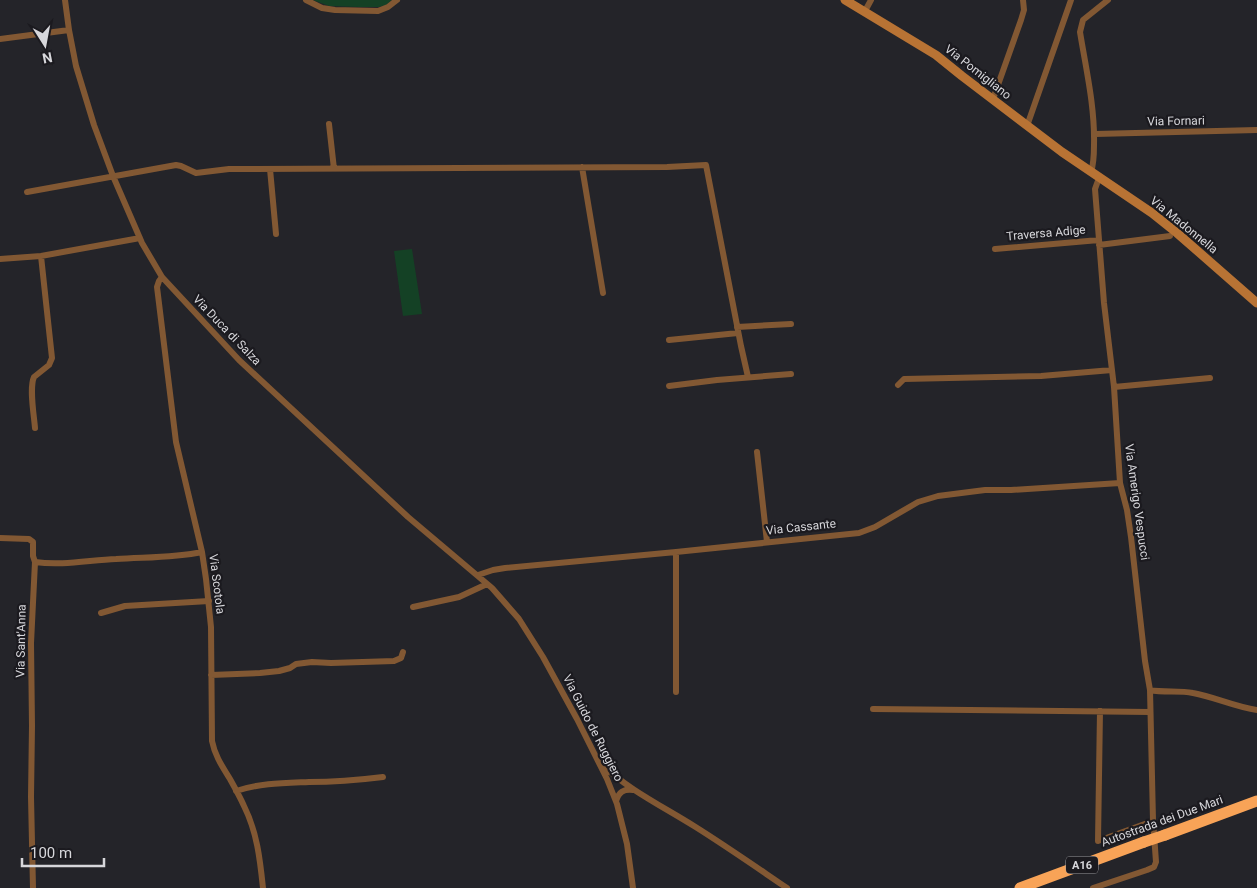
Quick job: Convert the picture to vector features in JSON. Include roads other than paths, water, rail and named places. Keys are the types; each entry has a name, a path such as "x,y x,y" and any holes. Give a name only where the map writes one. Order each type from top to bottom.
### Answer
{"highway":[{"name":"Autostrada dei Due Mari","path":"1165,839 1257,801"},
{"name":"Autostrada dei Due Mari","path":"1020,888 1257,809"},
{"name":"Autostrada dei Due Mari","path":"1042,888 1144,846"}],"street":[{"name":"Via Duca di Salza","path":"65,0 79,80 94,125 113,176 140,238 162,277 239,360 408,517 497,594"},
{"path":"306,0 322,8 335,10 378,11 388,7 397,0"},
{"name":"Via Pomigliano","path":"844,0 860,6 936,55 1027,126 1095,175"},
{"path":"860,6 871,0"},
{"path":"993,99 1021,20 1024,10 1023,0"},
{"path":"1027,126 1071,0"},
{"path":"1095,175 1093,114 1080,32 1083,20 1108,0"},
{"path":"0,38 69,30"},
{"path":"329,124 334,169"},
{"name":"Via Fornari","path":"1094,134 1257,130"},
{"path":"27,192 176,165 196,172 229,169 667,167 706,164 748,377"},
{"path":"582,167 603,293"},
{"path":"270,169 276,234"},
{"name":"Via Amerigo Vespucci","path":"1093,888 1154,866 1156,862 1153,821 1150,690 1131,537 1120,482 1114,387 1104,303 1094,189 1095,175"},
{"name":"Via Madonnella","path":"1095,175 1152,213 1257,303"},
{"name":"Traversa Adige","path":"995,249 1099,243 1170,236"},
{"path":"0,259 41,256 140,238"},
{"path":"35,428 32,380 51,362 52,358 41,256"},
{"name":"Via Scotola","path":"162,277 157,288 176,442 202,552 209,601 212,741 217,758 236,790 252,823 258,848 263,888"},
{"path":"669,340 791,324"},
{"path":"898,385 904,379 1041,376 1112,370"},
{"path":"669,386 791,374"},
{"path":"1114,387 1210,378"},
{"path":"757,452 767,542"},
{"name":"Via Cassante","path":"478,576 493,570 506,568 860,533 875,528 918,502 960,492 1120,482"},
{"name":"Via Sant'Anna","path":"0,538 29,539 33,542 35,562 31,643 33,888"},
{"path":"35,562 60,563 158,558 202,552"},
{"path":"676,552 676,692"},
{"path":"413,607 459,596 487,584"},
{"name":"Via Guido de Ruggiero","path":"497,594 518,619 543,657 607,779 616,801 628,844 633,888"},
{"path":"102,613 125,606 209,601"},
{"path":"212,675 279,671 296,664 312,662 331,664 394,661 401,658 403,652"},
{"path":"1150,690 1195,693 1257,710"},
{"path":"873,709 1150,712"},
{"path":"1100,710 1098,840 1153,821"},
{"path":"598,761 633,790 695,827 787,888"},
{"path":"236,790 282,783 383,777"},
{"path":"616,801 623,790 633,790"}]}
